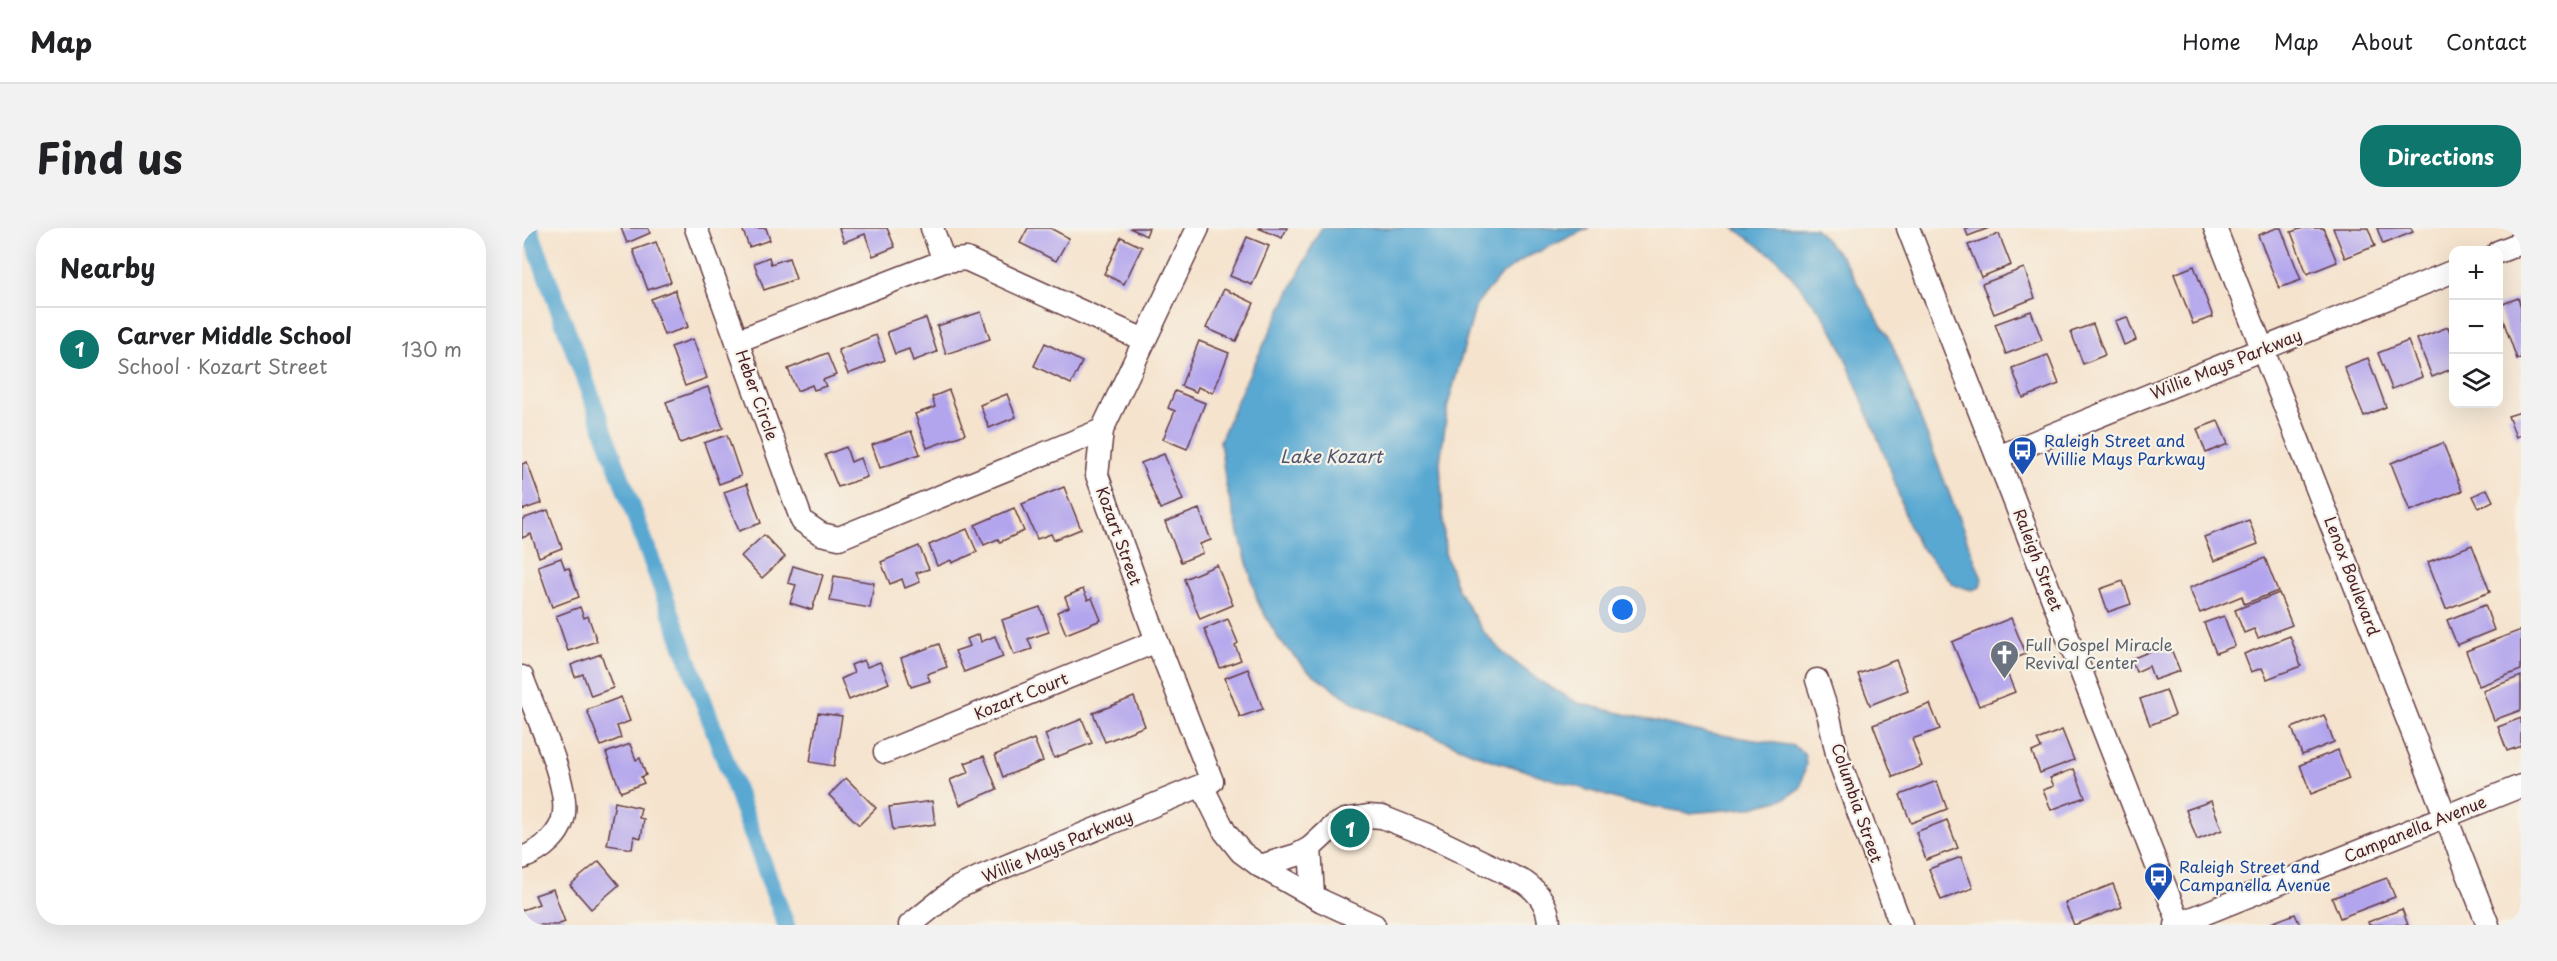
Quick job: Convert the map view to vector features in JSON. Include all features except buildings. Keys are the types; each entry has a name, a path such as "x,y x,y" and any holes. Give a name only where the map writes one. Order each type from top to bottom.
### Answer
{"street":[{"path":"696,228 737,342"},
{"path":"932,228 944,261"},
{"name":"Kozart Street","path":"1198,228 1102,430 1096,475 1225,832 1241,852 1260,866 1374,925"},
{"name":"Raleigh Street","path":"1908,228 2178,925"},
{"name":"Lenox Boulevard","path":"2215,228 2488,925"},
{"path":"2503,250 2521,243"},
{"name":"Heber Circle","path":"1102,430 839,538 821,534 802,522 737,342 944,261 966,259 1144,340"},
{"name":"Willie Mays Parkway","path":"1998,457 2449,273"},
{"name":"Kozart Court","path":"885,752 1156,641"},
{"path":"522,677 563,787 564,815 552,839 529,855"},
{"name":"Columbia Street","path":"1817,680 1829,717 1838,758 1900,925"},
{"name":"Willie Mays Parkway","path":"910,925 955,889 980,877 1207,783"},
{"name":"Campanella Avenue","path":"2178,925 2521,786"},
{"path":"1260,866 1310,849 1334,826 1345,820 1368,816 1382,817 1425,834 1524,882 1536,890 1550,925"},
{"path":"1310,849 1313,895"}],"water":[{"name":"Lake Kozart","path":"1321,228 1589,228 1525,258 1500,276 1476,305 1448,405 1440,462 1445,553 1458,590 1482,630 1503,653 1541,682 1578,703 1696,731 1794,746 1804,753 1806,764 1801,787 1786,798 1748,808 1689,813 1623,801 1488,759 1356,704 1307,670 1280,641 1258,603 1226,486 1220,441 1243,387"},
{"path":"1734,228 1815,228 1844,260 1892,344 1982,579 1980,587 1972,590 1954,585 1918,544 1907,521 1890,468 1837,338 1822,313 1777,259"}],"waterway":[{"path":"529,228 786,925"}],"place":[{"name":"Raleigh Street and Willie Mays Parkway","path":"2023,476"},
{"name":"Full Gospel Miracle Revival Center","path":"2004,680"},
{"name":"Carver Middle School","path":"1350,828"},
{"name":"Raleigh Street and Campanella Avenue","path":"2158,902"}]}
